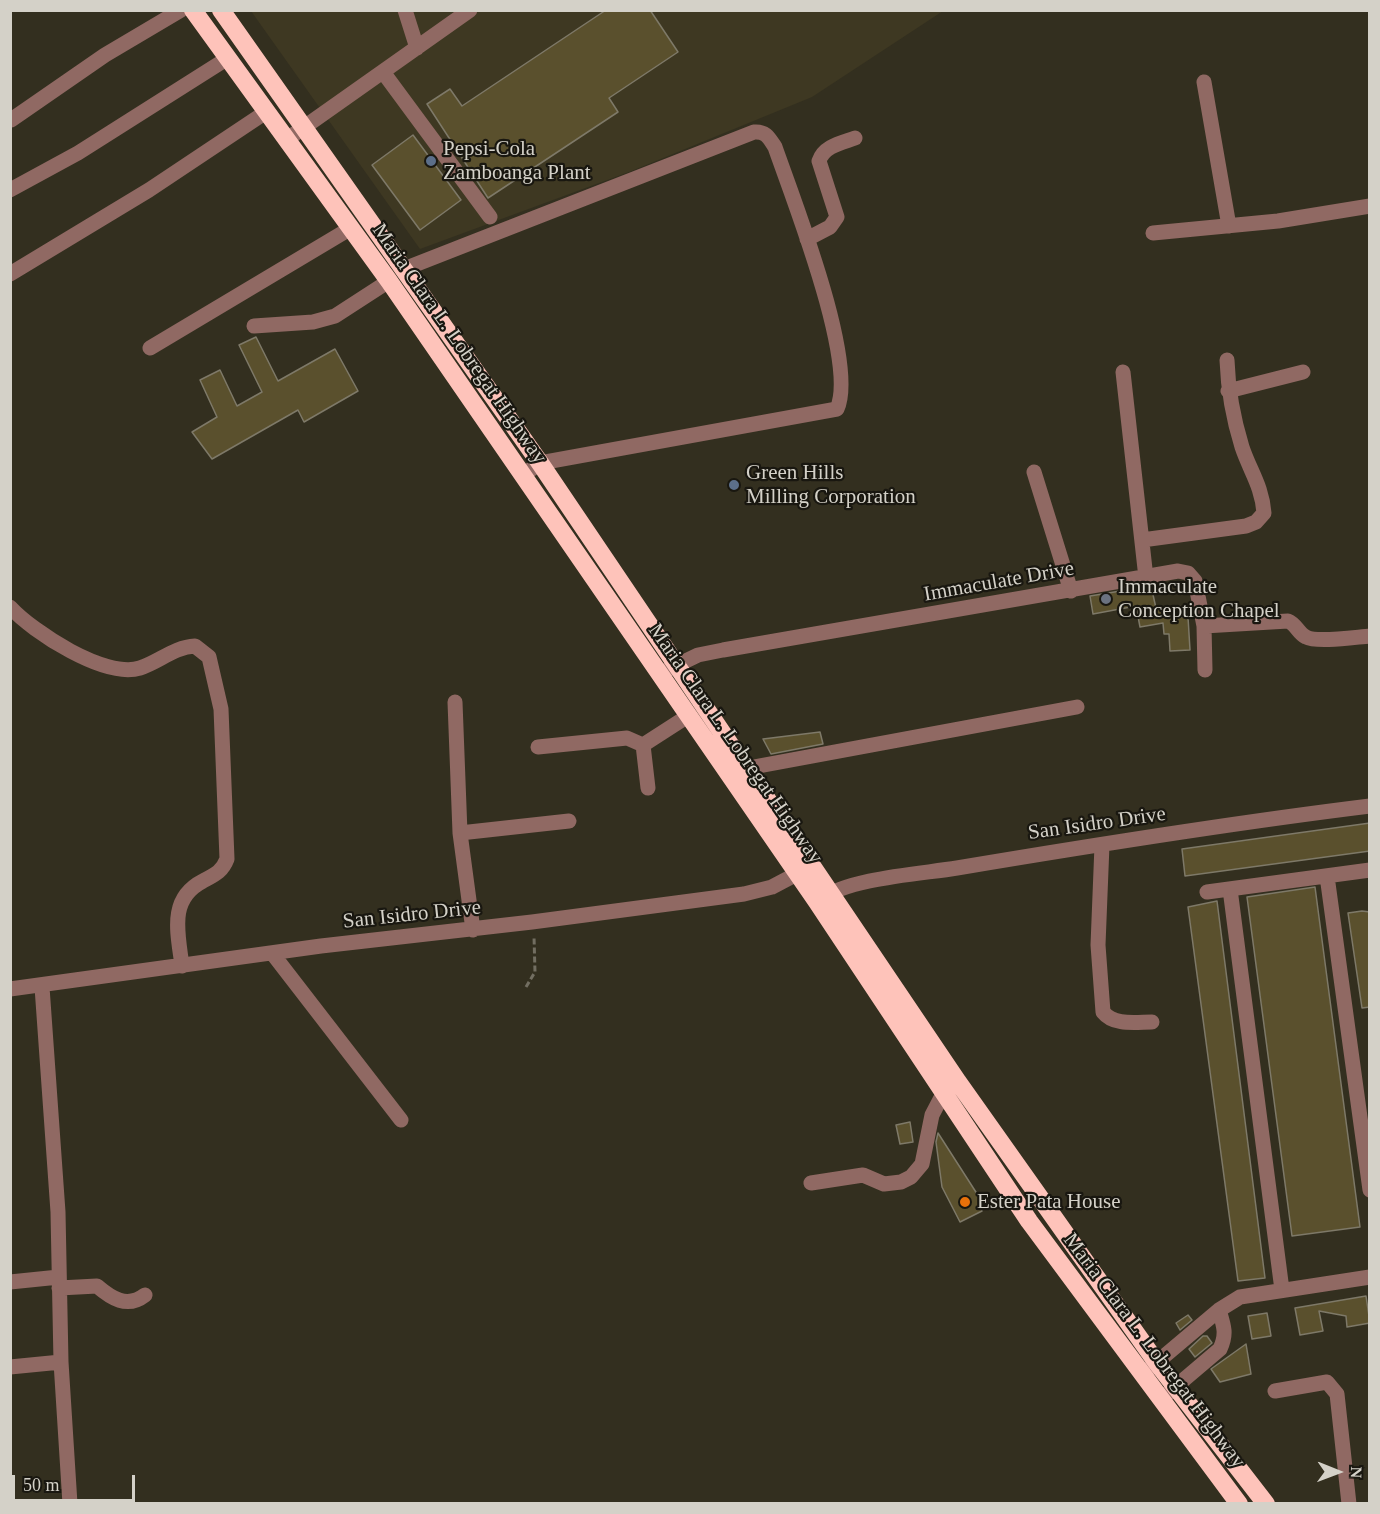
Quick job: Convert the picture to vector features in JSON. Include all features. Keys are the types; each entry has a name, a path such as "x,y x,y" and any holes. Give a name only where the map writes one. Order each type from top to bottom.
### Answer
{"highway":[{"name":"Maria Clara L. Lobregat Highway","path":"193,10 389,281 688,716 805,869 1157,1363 1266,1503"},
{"name":"Maria Clara L. Lobregat Highway","path":"221,10 540,463 747,768 805,869"},
{"path":"614,609 631,598"},
{"name":"Maria Clara L. Lobregat Highway","path":"824,897 944,1092 1029,1221 1160,1400 1239,1503"},
{"path":"1029,1221 1047,1208"}],"street":[{"path":"11,120 105,55 181,10"},
{"path":"405,10 417,48"},
{"path":"286,140 470,10"},
{"path":"10,190 78,153 228,58"},
{"path":"383,72 490,217"},
{"path":"1204,82 1229,226"},
{"path":"10,274 149,190 266,112"},
{"path":"404,269 754,132 761,131 768,136 775,147 820,274 843,386 837,409 540,463 523,475"},
{"path":"807,239 830,227 837,217 819,161 821,155 827,148 855,138"},
{"path":"1153,232 1278,221 1370,206"},
{"path":"150,348 351,228"},
{"path":"254,326 312,322 335,316 389,281"},
{"path":"1142,540 1246,526 1256,522 1264,513 1260,484 1244,452 1228,392 1227,360"},
{"path":"1123,372 1146,578"},
{"path":"1228,392 1303,372"},
{"path":"1034,472 1071,591"},
{"name":"Immaculate Drive","path":"659,675 676,664 698,655 1178,571 1188,573 1195,581 1204,626"},
{"path":"10,607 22,620 59,646 79,656 128,670 139,668 184,647 195,646 209,657 221,709 227,859 220,872 188,890 179,902 182,966"},
{"path":"1205,670 1204,626 1288,621 1295,625 1302,635 1311,639 1370,636"},
{"path":"455,702 460,833 473,930"},
{"path":"747,768 1077,707"},
{"path":"643,745 688,716"},
{"path":"538,747 627,738 643,745"},
{"path":"643,745 648,788"},
{"name":"San Isidro Drive","path":"824,897 870,882 1370,806"},
{"path":"460,833 569,821"},
{"path":"1102,845 1098,945 1103,1012 1108,1018 1117,1021 1152,1022"},
{"name":"San Isidro Drive","path":"10,989 42,987 272,953 473,930 744,894 772,887 805,869"},
{"path":"1208,892 1370,870"},
{"path":"1327,876 1370,1190"},
{"path":"1230,889 1282,1290"},
{"path":"272,953 401,1119"},
{"path":"42,987 58,1212 61,1362 70,1503"},
{"path":"811,1183 863,1175 884,1184 901,1182 911,1177 922,1164 927,1132 944,1092"},
{"path":"1142,1375 1219,1310 1240,1297 1370,1277"},
{"path":"10,1282 59,1282 97,1286 109,1298 128,1302 138,1300 145,1295"},
{"path":"1160,1400 1220,1349 1225,1339 1225,1330 1219,1310"},
{"path":"10,1367 61,1362"},
{"path":"1275,1391 1327,1382 1333,1387 1340,1409 1349,1503"}],"path":[{"path":"526,987 535,972 532,922"}],"shaded area":[{"path":"251,11 943,11 812,97 629,172 420,249"}],"building":[{"path":"606,10 650,10 678,52 609,98 618,112 488,198 427,104 450,89 462,106"},
{"path":"413,135 461,200 420,230 372,165"},
{"path":"256,337 278,381 335,349 358,391 304,422 298,410 212,459 192,432 217,417 200,380 220,370 237,406 262,392 239,345"},
{"path":"1151,586 1156,608 1180,606 1181,617 1188,617 1190,650 1170,651 1169,634 1164,634 1163,623 1140,627 1136,606 1093,614 1090,596"},
{"path":"820,732 823,744 771,754 763,739"},
{"path":"1370,823 1370,851 1185,876 1182,849"},
{"path":"1315,887 1360,1227 1292,1236 1247,897"},
{"path":"1217,901 1265,1278 1238,1281 1188,907"},
{"path":"1370,912 1370,1007 1362,1008 1348,913"},
{"path":"910,1122 913,1142 900,1144 896,1125"},
{"path":"938,1133 981,1200 979,1204 982,1211 960,1222 942,1187 936,1142"},
{"path":"1366,1296 1370,1323 1347,1327 1346,1316 1319,1311 1323,1331 1300,1335 1295,1308"},
{"path":"1267,1313 1271,1336 1252,1339 1248,1316"},
{"path":"1188,1315 1192,1320 1180,1330 1176,1323"},
{"path":"1203,1336 1207,1336 1212,1343 1195,1357 1189,1349"},
{"path":"1246,1344 1251,1374 1220,1382 1211,1369"}],"place":[{"name":"Pepsi-Cola Zamboanga Plant","path":"431,161"},
{"name":"Green Hills Milling Corporation","path":"734,485"},
{"name":"Immaculate Conception Chapel","path":"1106,599"},
{"name":"Ester Pata House","path":"965,1202"}]}
